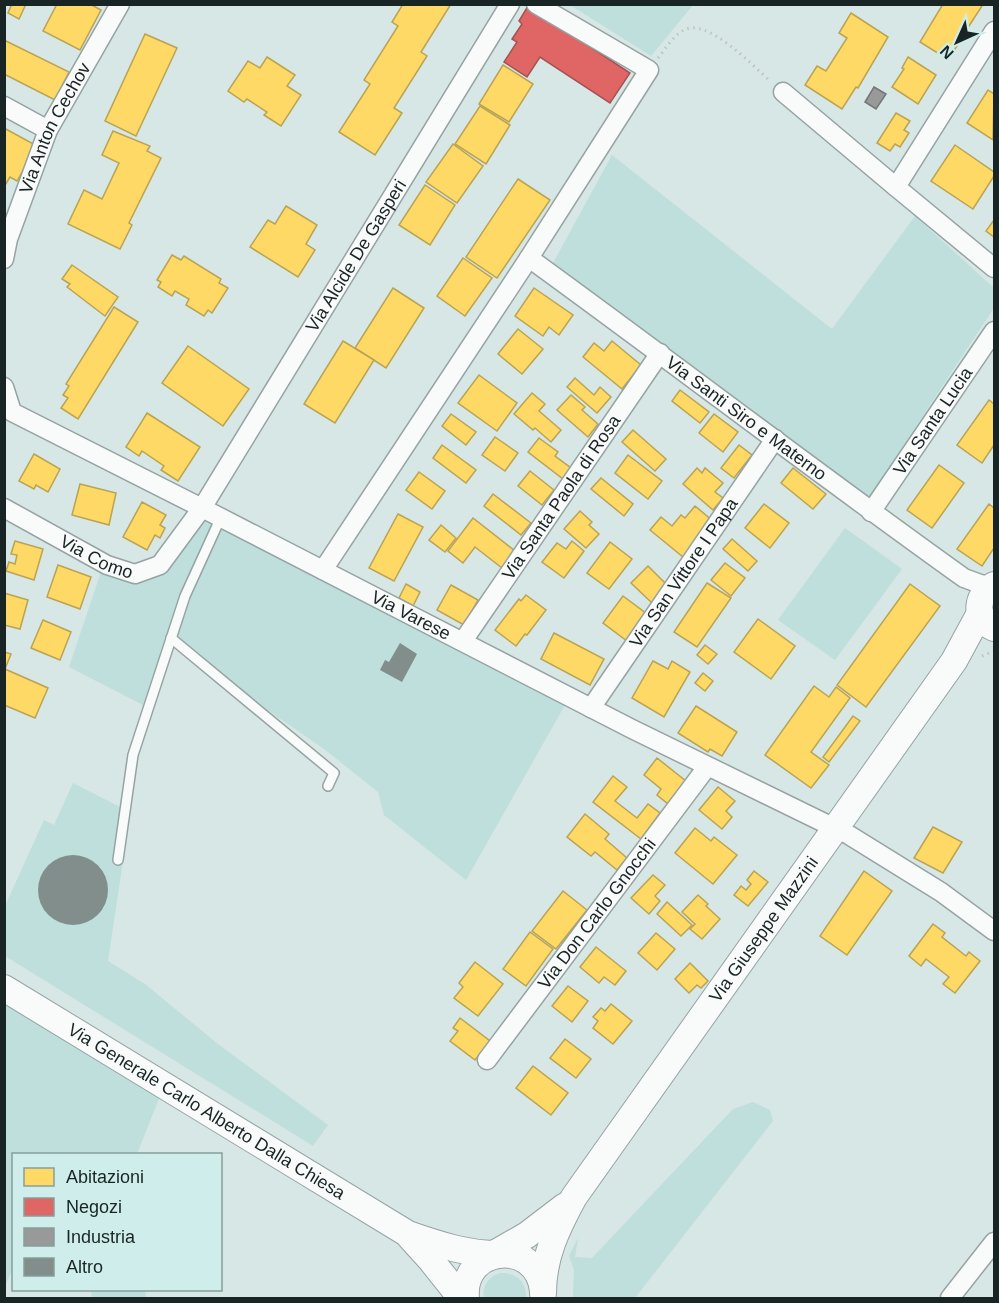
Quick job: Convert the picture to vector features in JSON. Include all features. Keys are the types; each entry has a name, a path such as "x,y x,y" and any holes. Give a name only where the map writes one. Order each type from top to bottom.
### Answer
{"street":[{"name":"Via Anton Cechov","path":"4,259 8,239 48,130 120,4"},
{"name":"Via Alcide De Gasperi","path":"202,508 510,4"},
{"path":"323,570 529,258 648,70 536,4"},
{"path":"896,187 994,31"},
{"path":"783,92 994,268"},
{"path":"4,106 48,130"},
{"name":"Via Santi Siro e Materno","path":"529,258 660,353 871,512 964,578 983,585 994,585"},
{"name":"Via Santa Lucia","path":"871,512 994,331"},
{"name":"Via Santa Paola di Rosa","path":"463,641 660,353"},
{"name":"Via Varese","path":"4,387 12,412 708,767 835,827 941,892 994,931"},
{"name":"Via San Vittore I Papa","path":"591,708 775,439"},
{"name":"Via Como","path":"4,508 106,565 135,574 160,565 202,508"},
{"name":"Via Santi Siro e Materno","path":"964,578 987,621"},
{"path":"987,621 981,597 994,585"},
{"name":"Via Giuseppe Mazzini","path":"543,1296 544,1266 549,1248 574,1197 954,661 987,621"},
{"name":"Via Don Carlo Gnocchi","path":"487,1060 708,767"},
{"name":"Via Generale Carlo Alberto Dalla Chiesa","path":"4,988 408,1234 460,1250 521,1258 531,1265 540,1277 543,1296"},
{"name":"Via Giuseppe Mazzini","path":"494,1256 547,1222 574,1197"},
{"name":"Via Generale Carlo Alberto Dalla Chiesa","path":"408,1234 464,1296"},
{"path":"950,1299 994,1242"},
{"path":"464,1296 472,1271 494,1256"}],"lane":[{"path":"118,860 133,755 185,596 221,517"},
{"path":"171,638 334,773 328,786"}],"path":[{"path":"648,70 674,38 685,29 695,26 714,34 783,92"}],"shaded area":[{"path":"570,5 693,5 651,56"},
{"path":"612,155 832,329 915,216 994,288 994,308 869,497 553,263"},
{"path":"205,520 212,524 179,596 143,705 69,667 103,566 166,567 190,542"},
{"path":"845,528 902,569 835,660 778,620"},
{"path":"222,529 565,705 466,880 384,815 378,792 324,749 266,709 176,636 189,599"},
{"path":"73,783 120,807 114,860 123,861 108,961 145,984 218,1044 328,1125 313,1146 5,956 5,906 44,820 54,825"},
{"path":"5,1004 109,1063 160,1096 137,1153 12,1153 12,1270 5,1286"},
{"path":"753,1102 770,1110 773,1121 635,1298 573,1298 574,1270 569,1256 578,1238 575,1257 592,1258 733,1109"},
{"path":"500,1273 516,1276 525,1287 526,1298 484,1298 487,1283"},
{"path":"91,1291 145,1291 146,1298 92,1298"}],"building: Abitazioni":[{"path":"8,4 26,4 19,19 8,13 11,6"},
{"path":"57,4 90,4 101,10 80,50 43,31"},
{"path":"403,4 451,4 421,52 427,56 394,108 402,113 375,155 339,132 370,84 364,80 398,26 392,22"},
{"path":"943,4 979,4 982,6 963,31 965,33 952,54 948,51 944,57 920,42"},
{"path":"851,13 888,37 858,88 856,87 842,109 805,85 817,66 826,71 847,38 839,33"},
{"path":"145,34 177,48 136,136 105,121"},
{"path":"4,40 69,72 55,100 4,74"},
{"path":"267,57 295,75 287,86 301,95 281,126 264,115 267,112 247,99 244,102 228,91 248,61 260,68"},
{"path":"908,57 936,75 918,104 892,87 904,69 902,68"},
{"path":"503,65 533,84 509,122 479,104"},
{"path":"988,90 994,94 993,140 967,123"},
{"path":"480,106 510,125 486,164 455,144"},
{"path":"896,113 910,121 904,130 909,133 900,147 895,144 890,151 877,143"},
{"path":"4,128 37,146 17,181 10,177 4,187"},
{"path":"113,131 150,146 147,151 161,158 129,223 132,225 120,249 68,224 84,190 102,199 119,163 102,155"},
{"path":"453,144 483,166 457,203 426,182"},
{"path":"955,145 994,172 994,176 973,209 931,181"},
{"path":"518,179 550,200 497,278 466,257"},
{"path":"425,185 455,205 430,245 399,225"},
{"path":"286,206 317,225 306,244 315,250 298,277 250,247 268,220 275,224"},
{"path":"994,220 994,237 986,231"},
{"path":"172,255 181,260 184,256 221,279 219,283 228,288 212,313 208,310 204,316 186,305 189,299 175,291 172,296 158,287 161,282 157,280"},
{"path":"463,258 492,278 465,316 437,296"},
{"path":"72,265 118,297 105,316 67,287 70,284 62,279"},
{"path":"393,288 424,308 386,368 355,348"},
{"path":"534,288 573,315 559,335 549,327 543,336 515,316"},
{"path":"114,307 138,322 78,419 61,408 68,398 63,395 69,386 66,384"},
{"path":"518,329 543,349 522,374 498,354"},
{"path":"343,341 374,360 335,423 304,404"},
{"path":"612,341 641,365 622,389 583,357 594,343 604,351"},
{"path":"188,346 249,389 223,426 162,383"},
{"path":"479,375 517,403 497,431 458,403"},
{"path":"575,378 594,395 600,387 611,397 597,413 567,387"},
{"path":"680,390 709,412 700,423 672,401"},
{"path":"532,393 545,404 539,411 561,430 551,442 514,414"},
{"path":"571,395 585,407 582,410 598,424 588,437 557,410"},
{"path":"989,400 994,404 994,445 982,463 957,445"},
{"path":"147,413 200,447 178,481 161,470 164,466 142,451 139,456 126,447"},
{"path":"451,414 476,432 466,445 442,426"},
{"path":"714,414 738,432 723,452 699,433"},
{"path":"633,430 666,459 655,471 622,442"},
{"path":"495,437 518,453 505,471 482,455"},
{"path":"539,438 558,452 555,456 571,468 563,479 528,452"},
{"path":"442,445 476,470 466,483 433,458"},
{"path":"739,445 752,455 734,478 721,468"},
{"path":"34,454 60,469 48,492 36,485 34,489 19,481"},
{"path":"628,455 662,481 648,499 615,473"},
{"path":"939,465 964,483 932,528 907,510"},
{"path":"697,468 702,473 705,468 723,483 715,492 723,498 713,510 683,484"},
{"path":"793,468 826,494 813,509 781,483"},
{"path":"530,471 554,490 542,505 518,486"},
{"path":"419,472 445,491 432,509 406,490"},
{"path":"601,478 633,504 624,516 591,489"},
{"path":"80,484 116,493 109,525 72,515"},
{"path":"493,494 531,523 521,535 484,506"},
{"path":"142,502 166,515 160,525 165,528 160,538 155,535 147,550 123,537"},
{"path":"764,504 789,523 770,548 745,528"},
{"path":"989,504 994,508 994,548 982,566 957,549"},
{"path":"695,506 713,521 683,557 650,530 661,517 672,526 681,515 685,518"},
{"path":"580,511 592,522 589,525 599,534 586,548 564,529"},
{"path":"398,514 423,527 394,581 369,568"},
{"path":"473,518 515,551 502,568 475,547 463,563 448,551"},
{"path":"441,525 456,538 445,552 429,540"},
{"path":"732,539 757,561 748,571 723,549"},
{"path":"15,541 43,549 34,580 6,571 9,562 15,564 17,555 11,554"},
{"path":"572,541 584,551 564,578 542,562 557,543 566,549"},
{"path":"610,542 632,559 609,589 587,573"},
{"path":"725,563 745,578 731,596 711,580"},
{"path":"58,565 91,577 80,609 47,597"},
{"path":"648,566 668,586 652,603 631,583"},
{"path":"707,583 731,598 697,647 674,632"},
{"path":"406,584 420,592 413,606 399,598"},
{"path":"910,584 940,606 866,707 837,685"},
{"path":"451,585 478,600 464,625 437,610"},
{"path":"4,593 28,600 20,629 4,625"},
{"path":"526,595 546,610 516,646 495,630 519,599 521,601"},
{"path":"623,596 647,614 627,641 603,623"},
{"path":"758,619 795,646 771,679 734,652"},
{"path":"43,620 71,632 60,660 31,648"},
{"path":"554,633 604,659 590,685 541,659"},
{"path":"705,645 717,654 708,664 697,655"},
{"path":"4,652 11,654 5,669 48,688 35,718 4,705"},
{"path":"653,661 668,669 672,661 690,672 664,717 632,698"},
{"path":"703,673 713,681 705,691 695,683"},
{"path":"814,686 829,697 836,687 850,698 811,752 829,765 811,788 765,755"},
{"path":"696,706 737,732 722,756 710,749 708,752 678,733"},
{"path":"853,716 860,721 829,762 823,757"},
{"path":"657,758 686,781 668,804 657,795 661,789 644,775"},
{"path":"613,776 627,787 615,801 637,818 648,804 660,813 641,839 593,802"},
{"path":"718,787 735,801 726,811 732,817 722,829 699,810"},
{"path":"585,814 609,834 605,839 627,858 617,870 595,852 591,856 567,837"},
{"path":"933,827 962,842 943,873 914,858"},
{"path":"695,828 711,841 714,837 737,855 713,884 675,853"},
{"path":"754,871 768,882 748,906 734,895 741,886 746,890 751,884 747,880"},
{"path":"864,871 892,891 847,955 820,936"},
{"path":"653,875 665,885 655,896 660,901 649,914 631,898"},
{"path":"563,891 587,910 556,949 532,931"},
{"path":"698,895 720,919 702,939 690,929 695,924 682,912"},
{"path":"667,902 692,925 681,936 657,914"},
{"path":"933,924 945,933 942,937 966,956 969,952 980,961 955,993 943,984 949,977 926,959 921,966 909,956"},
{"path":"530,932 553,949 526,986 503,969"},
{"path":"656,933 675,949 657,970 638,953"},
{"path":"596,947 626,971 615,985 604,977 599,983 580,967"},
{"path":"475,962 503,984 478,1016 454,998 463,987 459,983"},
{"path":"690,963 708,981 701,988 697,985 689,993 675,979"},
{"path":"568,986 588,1001 572,1022 552,1006"},
{"path":"611,1004 632,1021 613,1044 593,1028 598,1021 593,1017 601,1008 605,1011"},
{"path":"460,1018 490,1041 475,1060 450,1041 458,1031 453,1028"},
{"path":"565,1039 591,1059 576,1078 550,1058"},
{"path":"533,1066 568,1093 551,1115 516,1088"}],"building: Negozi":[{"path":"528,6 630,73 610,103 540,57 527,77 504,62 517,42 512,39 522,24 519,21"}],"building: Industria":[{"path":"874,87 886,94 876,109 865,102"}],"building: Altro":[{"path":"400,643 417,654 402,682 380,670 385,660 389,662"},
{"path":"73,855 92,861 102,871 108,890 102,909 92,919 73,925 54,919 44,909 38,890 44,871 54,861"}]}
